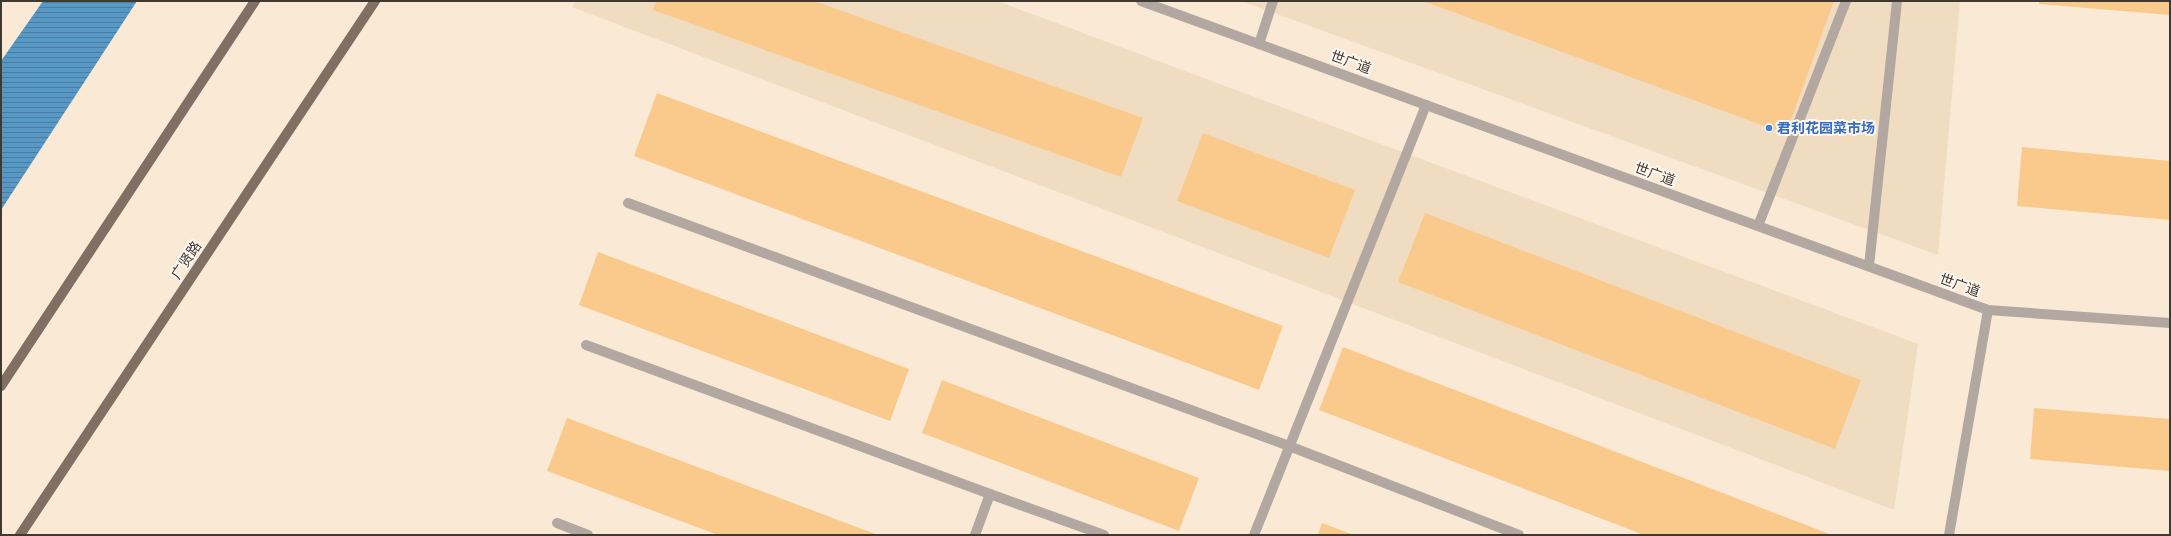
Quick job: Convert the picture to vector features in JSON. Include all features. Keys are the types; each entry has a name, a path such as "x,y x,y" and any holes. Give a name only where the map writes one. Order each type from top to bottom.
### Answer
{"main road":[{"path":"1,386 255,1"},
{"name":"广贤路","path":"20,535 375,1"}],"street":[{"name":"世广道","path":"1141,1 1988,310 2170,323"},
{"path":"1258,44 1273,1"},
{"path":"1758,226 1846,1"},
{"path":"1869,266 1897,1"},
{"path":"1254,535 1426,104"},
{"path":"628,204 1290,446 1519,535"},
{"path":"1949,535 1988,310"},
{"path":"586,345 1104,535"},
{"path":"975,535 990,494"},
{"path":"557,523 588,535"}],"shaded area":[{"path":"576,1 997,1 1918,344 1894,510 572,7"},
{"name":"君利花园菜市场","path":"1241,1 1960,1 1938,255"}],"water":[{"path":"43,1 137,1 1,210 1,61"}],"building":[{"path":"656,1 814,1 1143,118 1121,177 653,10"},
{"path":"1423,1 1834,1 1786,134"},
{"path":"2039,1 2170,1 2170,15 2039,4"},
{"path":"657,93 1283,326 1259,390 634,156"},
{"path":"1203,133 1355,190 1329,258 1177,201"},
{"path":"2022,147 2170,161 2170,220 2017,206"},
{"path":"1425,213 1861,380 1835,449 1398,282"},
{"path":"598,252 909,369 890,421 579,305"},
{"path":"1343,347 1832,535 1644,535 1319,410"},
{"path":"942,380 1199,478 1179,531 922,433"},
{"path":"2034,408 2170,419 2170,471 2030,459"},
{"path":"567,418 878,535 718,535 547,471"},
{"path":"1322,523 1354,535 1318,535"}],"place":[{"name":"君利花园菜市场","path":"1769,128"}]}
